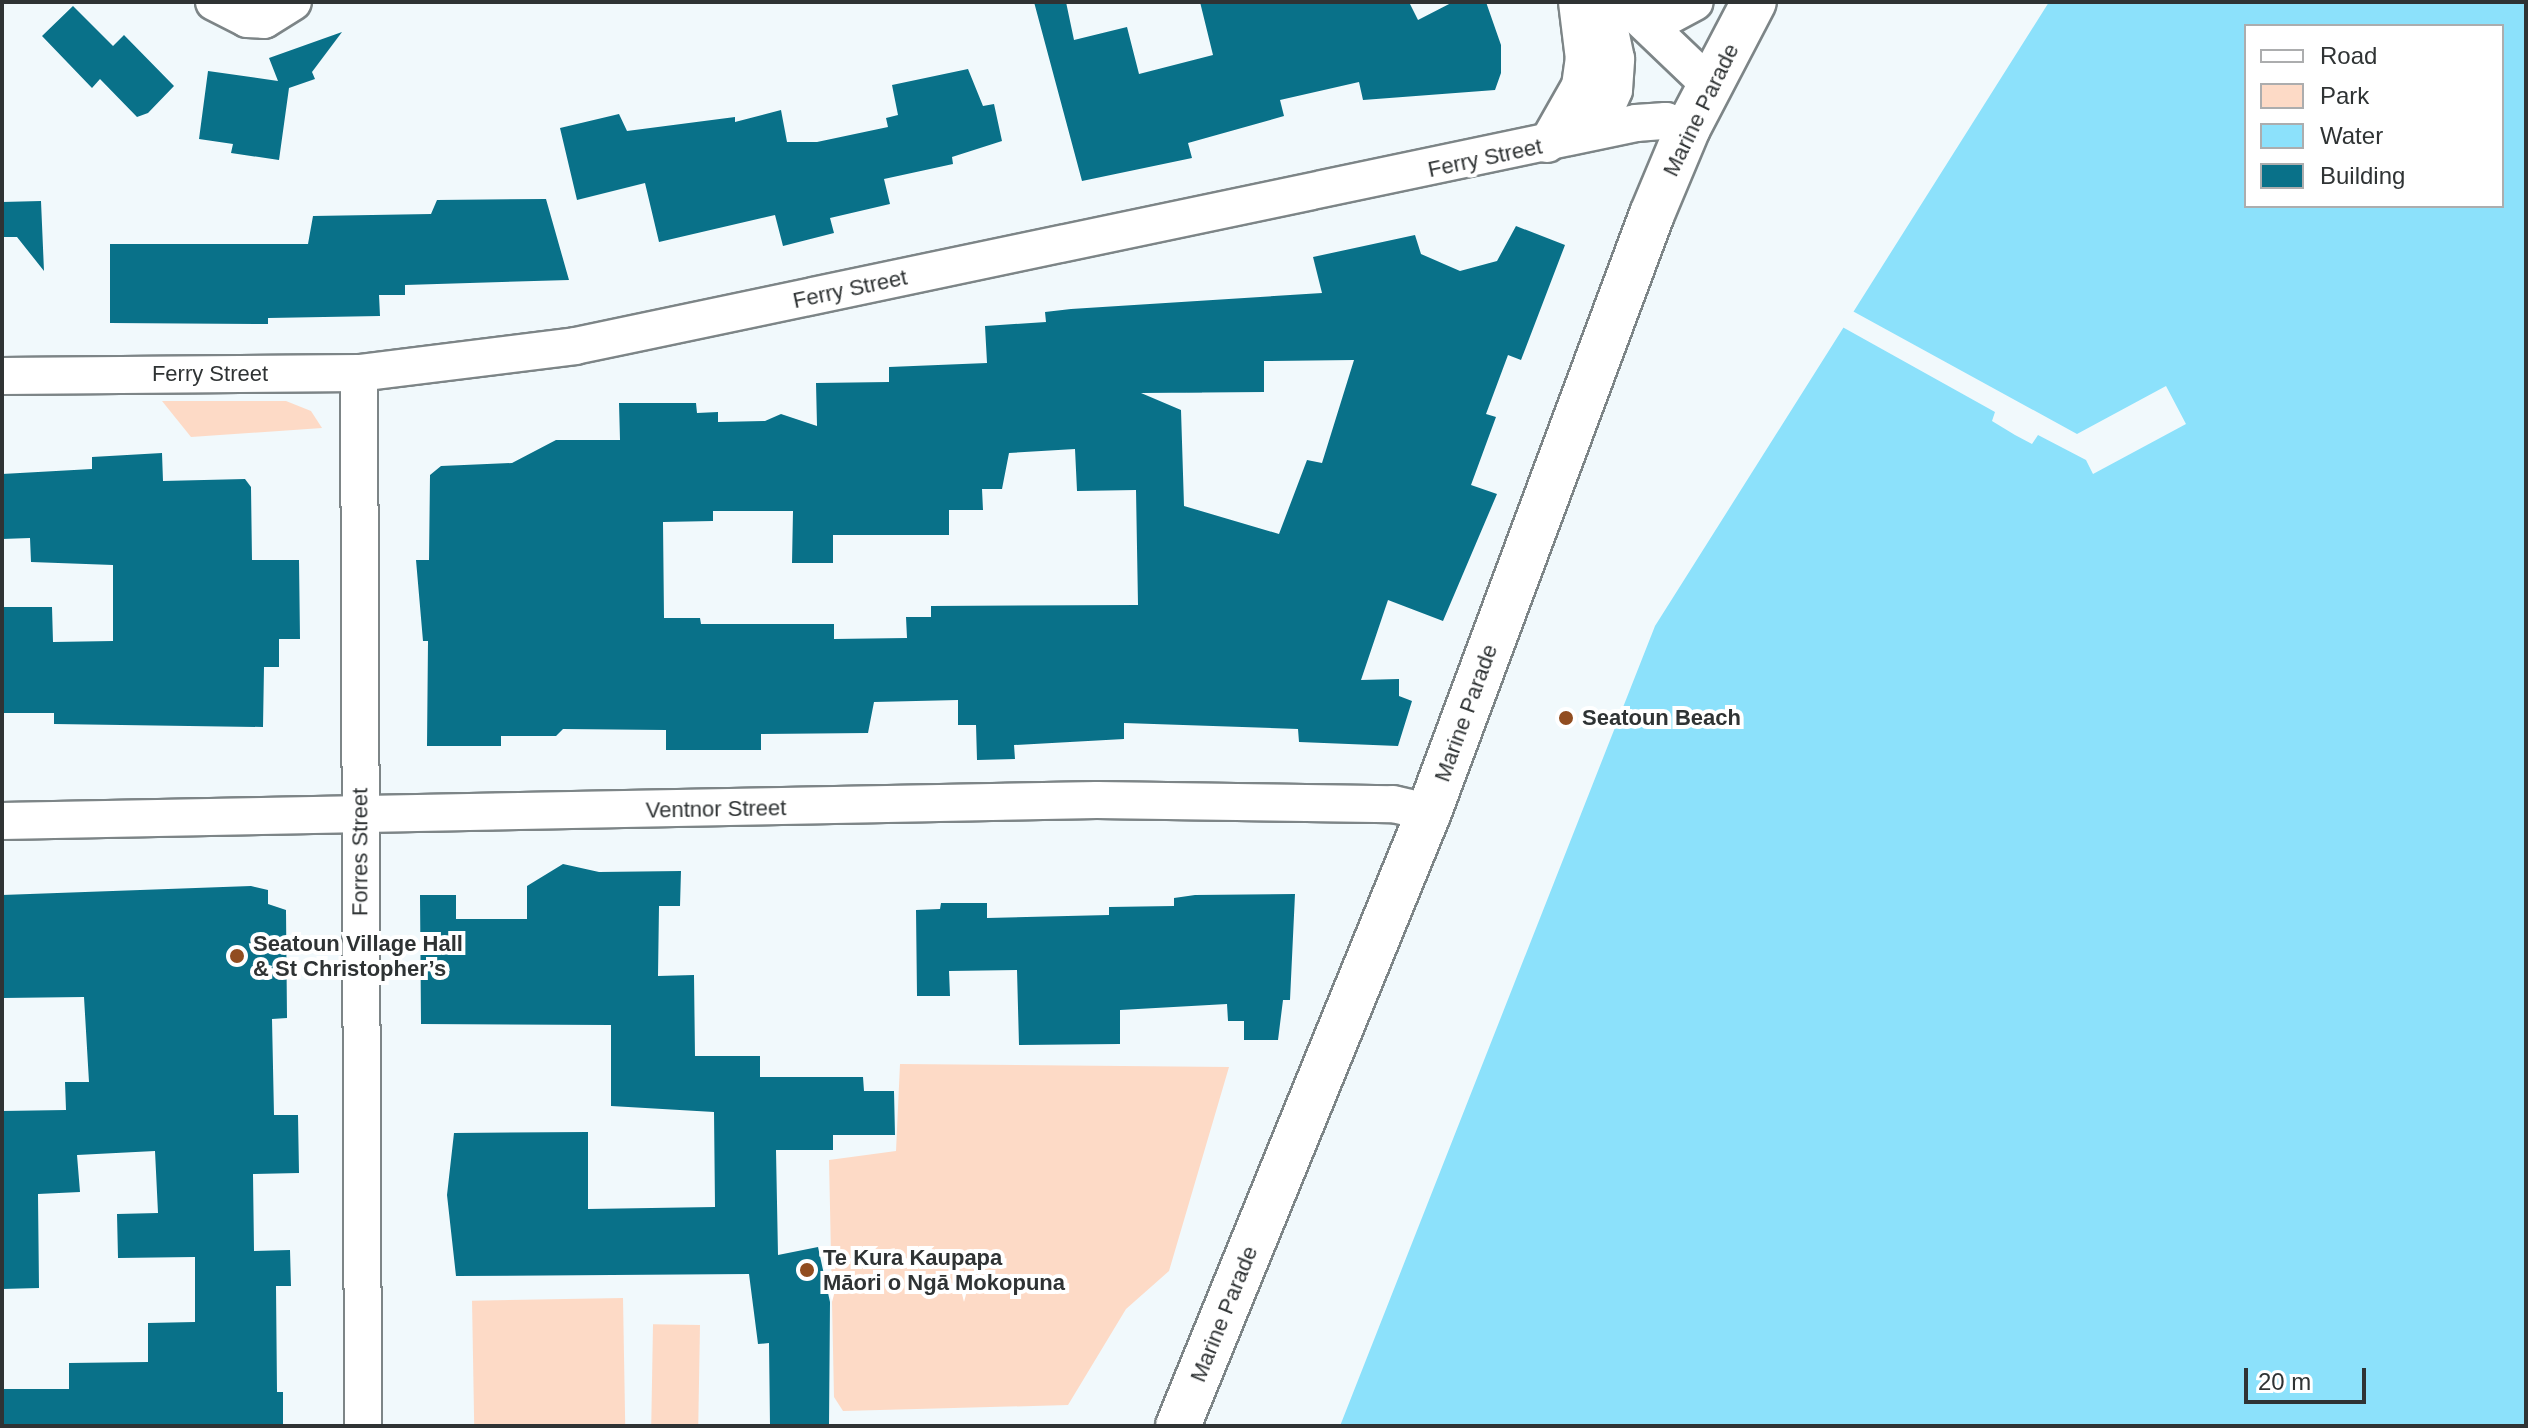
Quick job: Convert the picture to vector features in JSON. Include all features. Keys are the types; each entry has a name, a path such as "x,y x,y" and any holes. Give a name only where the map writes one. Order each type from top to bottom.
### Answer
{"street":[{"path":"214,2 247,19 264,20 293,2"},
{"path":"1546,145 1580,86 1584,59 1577,2"},
{"path":"1621,6 1661,20 1695,2"},
{"name":"Marine Parade","path":"1178,1426 1429,812 1688,128 1754,2"},
{"path":"1546,145 1607,106 1614,90 1621,6"},
{"path":"1621,6 1712,87"},
{"name":"Ferry Street","path":"2,376 359,373 575,346 1546,145 1636,123 1666,121 1688,128"},
{"name":"Forres Street","path":"359,373 363,1426"},
{"name":"Ventnor Street","path":"2,821 1097,800 1393,804 1429,812"}],"green space":[{"path":"162,401 286,401 311,411 322,428 191,437"},
{"path":"900,1064 1229,1067 1169,1271 1126,1309 1068,1405 843,1411 834,1397 829,1160 896,1151"},
{"path":"623,1298 625,1426 474,1426 472,1301"},
{"path":"653,1324 700,1325 698,1426 651,1425"}],"water":[{"path":"2049,2 2526,2 2526,1426 1340,1426 1655,626"}],"pier":[{"path":"1847,308 2077,434 2166,386 2186,424 2093,474 2086,460 2038,435 2032,444 2015,435 1992,421 1995,412 1837,324"}],"building":[{"path":"1034,2 1066,2 1074,40 1127,27 1139,74 1213,55 1200,2 1409,2 1418,20 1453,2 1486,2 1501,45 1501,73 1495,90 1363,100 1359,82 1280,100 1284,116 1188,143 1192,158 1082,181"},
{"path":"73,6 113,46 124,35 174,86 148,113 137,117 100,79 92,88 42,36"},
{"path":"342,32 312,72 315,79 289,88 279,160 231,153 233,144 199,139 208,71 278,81 269,58"},
{"path":"968,69 983,106 994,104 1002,141 952,157 953,164 884,179 890,204 830,218 834,233 783,246 775,215 659,242 645,183 577,200 560,128 619,114 627,131 735,117 735,122 781,110 787,142 817,142 888,127 886,118 898,115 892,85"},
{"path":"546,199 569,280 405,285 405,295 379,295 380,316 268,318 268,324 110,323 110,244 308,244 313,216 431,214 437,200"},
{"path":"41,201 44,271 17,237 2,237 2,202"},
{"path":"1516,226 1565,245 1521,360 1508,355 1486,414 1496,417 1471,485 1497,494 1443,621 1388,600 1361,680 1399,679 1399,696 1412,701 1398,746 1299,742 1298,729 1124,723 1124,739 1014,745 1015,759 977,760 976,725 958,725 958,700 874,702 868,733 761,734 761,750 666,750 666,730 563,729 556,736 501,736 501,746 427,746 428,641 423,641 416,560 429,560 430,475 441,466 512,463 556,440 620,440 619,403 696,403 697,413 718,412 718,422 765,421 781,414 817,426 816,383 889,382 889,367 987,363 985,326 1046,322 1045,312 1071,309 1322,293 1313,257 1415,235 1421,254 1460,271 1497,261","holes":["1354,360 1322,463 1307,460 1279,534 1184,506 1181,410 1141,393 1264,392 1264,361","1075,449 1077,491 1136,490 1138,605 931,606 931,617 906,617 907,638 834,639 834,624 701,624 700,618 664,618 663,522 713,521 713,511 793,511 792,563 833,563 833,535 949,535 949,510 983,510 982,489 1002,489 1009,453"]},
{"path":"162,453 163,481 245,479 251,487 252,560 299,560 300,639 279,639 279,667 264,667 263,727 54,724 54,713 2,713 2,607 52,607 53,642 113,641 113,565 31,562 30,538 2,539 2,474 92,469 92,457"},
{"path":"563,864 599,872 681,871 680,906 659,906 658,976 694,975 695,1056 760,1056 760,1077 863,1077 864,1091 894,1091 895,1135 833,1135 833,1150 776,1150 778,1255 818,1247 830,1302 829,1426 770,1426 769,1343 758,1344 749,1274 456,1276 447,1195 454,1133 588,1132 588,1209 715,1207 714,1112 611,1106 611,1025 421,1024 420,895 456,895 456,919 527,919 527,886"},
{"path":"251,886 268,890 268,904 286,910 287,1018 272,1019 274,1115 298,1115 299,1173 253,1174 254,1251 290,1250 291,1286 276,1286 277,1392 283,1392 283,1426 2,1426 2,1389 69,1389 69,1363 148,1362 148,1323 195,1322 195,1257 118,1258 117,1214 158,1213 155,1151 77,1155 80,1192 38,1194 39,1288 2,1289 2,1111 66,1110 65,1082 89,1082 84,997 2,998 2,895"},
{"path":"1295,894 1290,1000 1283,1000 1278,1040 1244,1040 1244,1021 1228,1021 1227,1004 1120,1010 1120,1044 1019,1045 1017,970 949,971 950,996 917,996 916,910 940,909 941,903 987,903 987,918 1109,915 1109,907 1174,906 1174,898 1195,895"}],"place":[{"name":"Seatoun Beach","path":"1566,718"},
{"name":"Seatoun Village Hall & St Christopher’s","path":"237,956"},
{"name":"Te Kura Kaupapa Māori o Ngā Mokopuna","path":"807,1270"}]}
